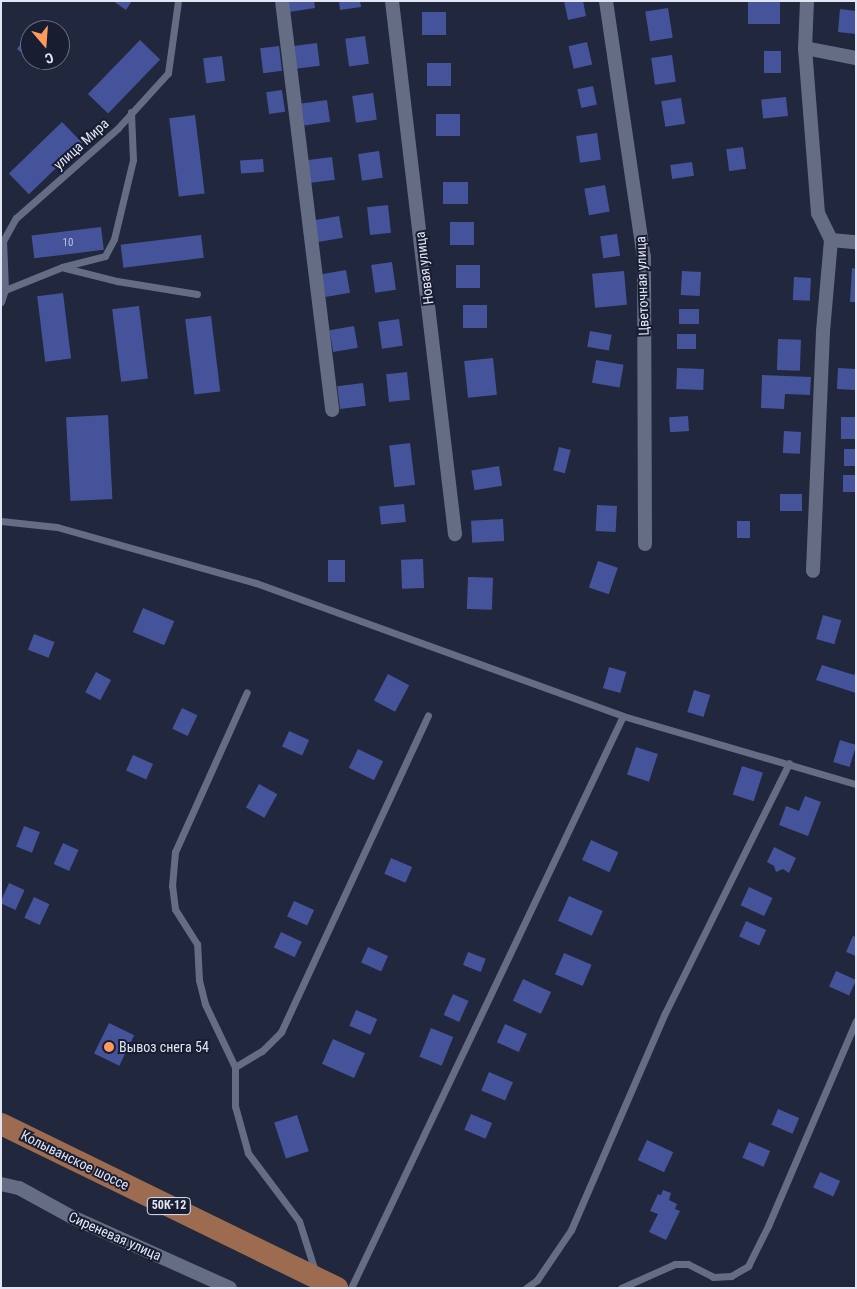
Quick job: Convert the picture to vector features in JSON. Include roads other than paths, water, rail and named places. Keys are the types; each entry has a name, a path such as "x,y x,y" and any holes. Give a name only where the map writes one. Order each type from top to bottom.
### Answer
{"main road":[{"name":"Колыванское шоссе","path":"1,1124 337,1288"}],"street":[{"path":"282,1 332,410"},
{"name":"Новая улица","path":"392,1 455,534"},
{"name":"Цветочная улица","path":"606,1 644,257 645,544"},
{"path":"807,1 805,48 818,213 831,240 823,332 813,571"},
{"path":"805,48 856,58"},
{"path":"831,240 856,242"},
{"name":"Сиреневая улица","path":"1,1184 19,1188 72,1217 230,1288"}],"lane":[{"name":"улица Мира","path":"1,302 5,290 2,241 16,218 118,128 168,73 178,1"},
{"path":"5,290 62,267 105,256 114,239 133,160 131,112"},
{"path":"62,267 117,281 196,294"},
{"path":"1,521 57,527 256,583 623,716 856,784"},
{"path":"247,692 175,852 172,886 175,910 197,944 199,980 205,1004 235,1068 235,1106 248,1153 299,1221 317,1278"},
{"path":"235,1068 262,1051 281,1032 428,716"},
{"path":"351,1288 623,716"},
{"path":"526,1288 537,1280 571,1230 665,1013 789,763"},
{"path":"620,1288 675,1264 688,1264 713,1277 731,1276 748,1266 768,1226 856,1021"}],"place":[{"name":"Вывоз снега 54","path":"109,1047"}]}
